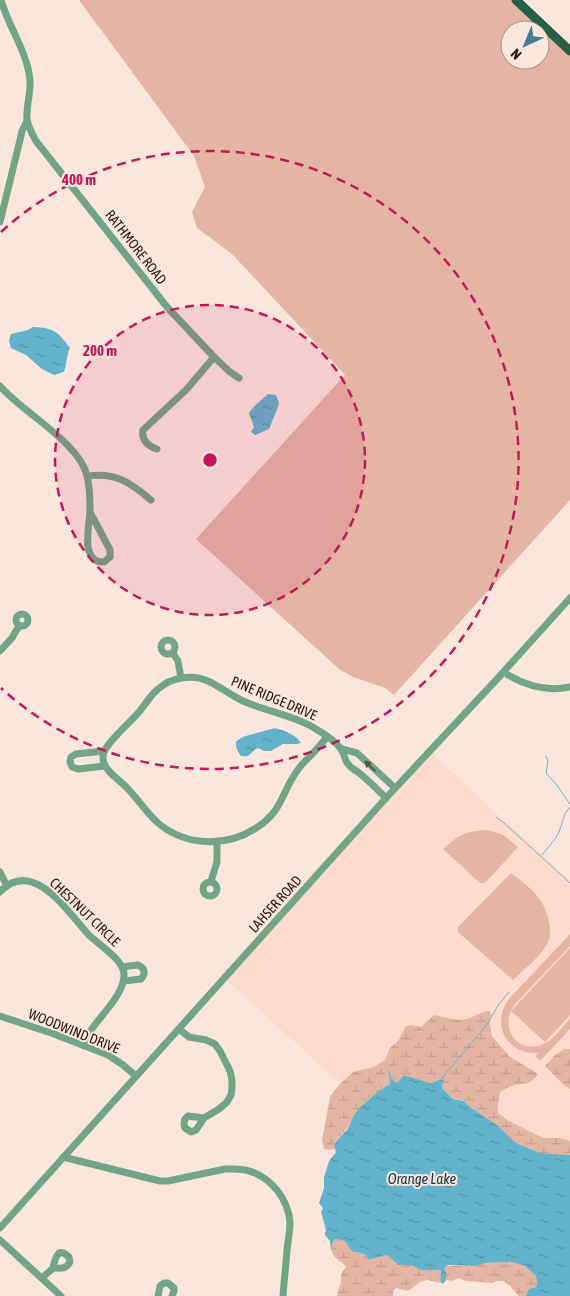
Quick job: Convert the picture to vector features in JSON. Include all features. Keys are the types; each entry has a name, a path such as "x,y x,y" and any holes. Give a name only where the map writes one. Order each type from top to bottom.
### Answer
{"main road":[{"path":"516,0 570,51"}],"street":[{"path":"0,222 22,131 27,121 30,85 28,68 22,47 3,14 1,0"},
{"name":"RATHMORE ROAD","path":"27,121 36,141 167,307 230,372 239,378"},
{"path":"156,449 144,441 143,430 186,390 214,356"},
{"path":"0,386 18,404 63,441 84,466 88,476 90,512 88,546 94,558 104,562 110,557 110,550 90,512"},
{"path":"88,476 107,476 122,480 134,486 151,500"},
{"name":"LAHSER ROAD","path":"0,1228 395,788 570,598"},
{"path":"0,651 12,638 19,626"},
{"path":"173,653 178,662 181,678"},
{"path":"508,675 537,687 552,690 570,687"},
{"name":"PINE RIDGE DRIVE","path":"104,751 107,745 132,720 158,689 169,682 191,677 206,680 244,701 303,722 342,749 357,753 395,788"},
{"name":"PINE RIDGE DRIVE","path":"105,766 152,817 167,830 194,840 217,842 242,836 267,820 279,806 295,773 327,737"},
{"name":"PINE RIDGE DRIVE","path":"342,749 347,764 386,798"},
{"path":"104,751 105,766 78,769 72,766 70,762 71,757 76,754 104,751"},
{"path":"211,881 216,862 217,842"},
{"path":"0,872 7,886 0,892"},
{"name":"CHESTNUT CIRCLE","path":"7,886 26,881 33,882 42,887 64,906 89,935 118,960 122,967 124,981 141,979 144,976 144,971 138,965 122,967"},
{"path":"84,1046 91,1031 113,1001 124,981"},
{"name":"WOODWIND DRIVE","path":"0,1016 45,1031 111,1057 123,1064 136,1076"},
{"path":"179,1029 189,1037 206,1040 215,1044 232,1076 232,1088 227,1102 204,1118"},
{"path":"63,1157 160,1181 226,1169 248,1171 264,1178 278,1192 287,1208 289,1217 283,1296"},
{"path":"0,1240 61,1296"},
{"path":"42,1278 53,1268"},
{"path":"158,1296 160,1286 168,1283 174,1288 172,1296"}],"shaded area":[{"path":"431,753 570,880 570,1277 463,1197 226,979"}],"green space":[{"path":"79,0 512,0 533,20 500,20 500,70 550,70 550,37 570,56 570,500 394,695 385,688 353,677 339,669 196,539 345,375 232,254 197,228 192,212 205,187 194,156"},
{"path":"487,830 502,834 518,847 485,883 480,883 443,849 463,835 473,831"},
{"path":"511,873 526,884 542,903 546,910 550,928 549,940 543,951 513,980 458,932 458,927"},
{"path":"570,934 570,946 515,1004 510,1012 509,1029 512,1036 517,1042 532,1047 545,1043 557,1034 570,1019 570,1029 540,1061 535,1056 538,1053 527,1052 510,1044 502,1028 503,1010 508,1000"},
{"path":"570,948 570,1015 545,1042 511,1011"},
{"path":"489,1011 491,1014 492,1036 509,1056 538,1074 532,1081 510,1086 500,1092 498,1113 509,1121 543,1138 560,1138 570,1141 570,1155 540,1153 516,1143 497,1125 463,1100 453,1099 442,1088 443,1080 438,1079 430,1083 404,1075 397,1083 392,1080 387,1070 390,1084 369,1098 354,1115 348,1127 335,1142 335,1149 324,1149 322,1140 330,1097 338,1086 353,1072 374,1067 385,1060 390,1048 398,1041 406,1026 421,1027 434,1015 461,1020"},
{"path":"564,1049 570,1049 570,1089 545,1066"},
{"path":"335,1239 345,1241 350,1249 366,1255 368,1260 387,1255 398,1265 411,1265 421,1270 441,1270 441,1283 427,1280 420,1282 408,1291 395,1288 393,1296 337,1296 341,1283 341,1274 346,1267 332,1252 330,1244"},
{"path":"502,1261 518,1263 528,1268 536,1276 536,1287 529,1289 525,1296 519,1296 503,1281 493,1283 467,1281 458,1278 452,1281 446,1280 444,1268 446,1266 475,1266"}],"water":[{"path":"33,327 46,328 55,332 70,348 64,372 54,375 42,369 26,355 11,348 9,341 11,334"},
{"path":"268,394 276,395 279,403 269,429 255,435 251,432 254,427 249,413"},
{"path":"275,728 293,735 301,743 283,744 271,751 264,751 258,748 249,755 241,756 236,742 242,737"},
{"name":"Orange Lake","path":"387,1069 392,1080 397,1083 404,1075 430,1083 440,1079 443,1080 442,1088 453,1099 464,1101 497,1125 516,1143 540,1153 570,1155 570,1296 525,1296 529,1289 536,1287 536,1276 525,1266 512,1262 486,1263 475,1266 448,1265 444,1268 446,1277 445,1282 442,1284 440,1280 441,1270 421,1270 411,1265 398,1265 387,1255 368,1260 366,1255 350,1249 345,1241 335,1239 330,1244 325,1235 326,1229 321,1212 323,1208 319,1203 329,1161 336,1152 334,1145 347,1130 357,1111 390,1084"}],"waterway":[{"path":"546,756 548,762 546,773 570,804"},
{"path":"542,855 557,836 564,815 570,807"},
{"path":"496,817 570,883"},
{"path":"441,1079 486,1026 499,1004 509,992"}]}
